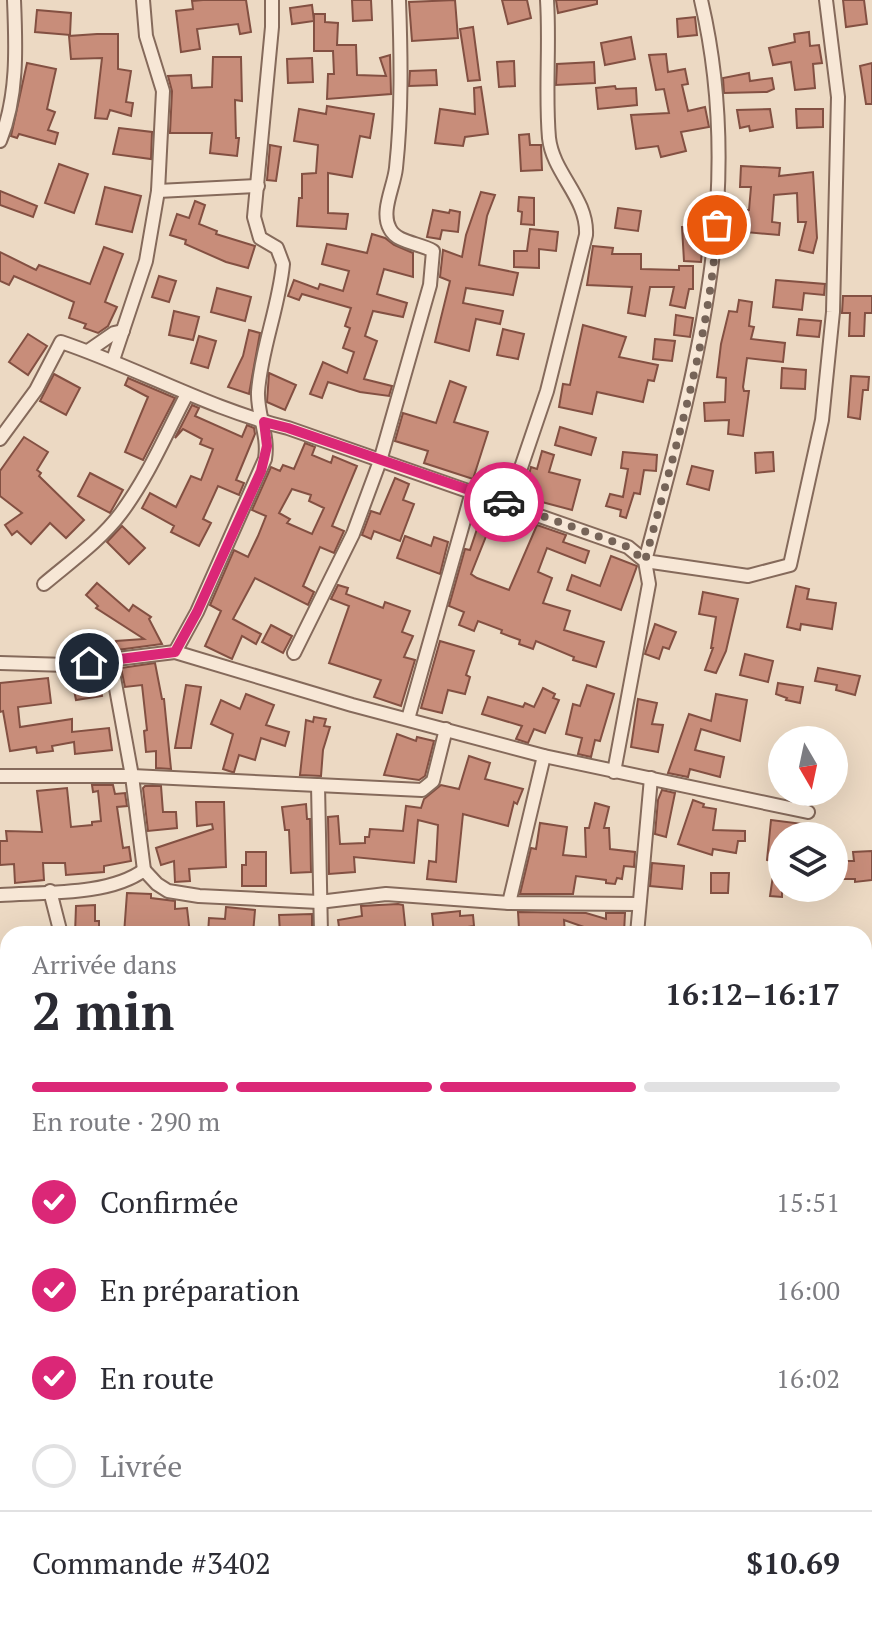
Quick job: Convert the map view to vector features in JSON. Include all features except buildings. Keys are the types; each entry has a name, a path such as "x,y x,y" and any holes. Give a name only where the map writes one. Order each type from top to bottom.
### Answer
{"street":[{"path":"0,141 13,94 14,0"},
{"path":"113,360 146,261 158,191 163,91 146,36 143,0"},
{"path":"175,652 197,612 261,471 267,446 258,388 283,264 277,248 260,238 254,217 272,0"},
{"path":"294,653 353,534 380,461 433,264 433,251 393,234 388,227 386,214 395,173 399,132 402,82 399,0"},
{"path":"509,503 547,391 586,235 587,219 558,166 549,139 547,0"},
{"path":"614,772 649,584 645,561 687,404 716,244 719,129 707,24 701,0"},
{"path":"0,439 36,390 61,342 264,422 509,503 628,547 645,561 748,576 790,565 822,420 833,312 838,97 826,0"},
{"path":"158,191 258,186"},
{"path":"88,351 114,333 123,331"},
{"path":"44,584 121,513 143,480 187,394"},
{"path":"408,719 472,492"},
{"path":"0,663 39,666 175,652 544,756 808,812"},
{"path":"111,661 132,776 144,870 157,884 177,894 319,902 386,894 509,903 638,904"},
{"path":"0,776 132,776 422,790 433,781 446,729"},
{"path":"509,903 544,756"},
{"path":"637,926 651,778"},
{"path":"318,785 320,926"},
{"path":"0,895 101,887 120,883 144,870"},
{"path":"50,891 59,926"}],"way so far":[{"path":"504,502 628,547 645,561 687,404 711,282 717,225"}],"route":[{"path":"89,663 175,652 197,612 261,471 267,446 264,422 504,502"}]}
